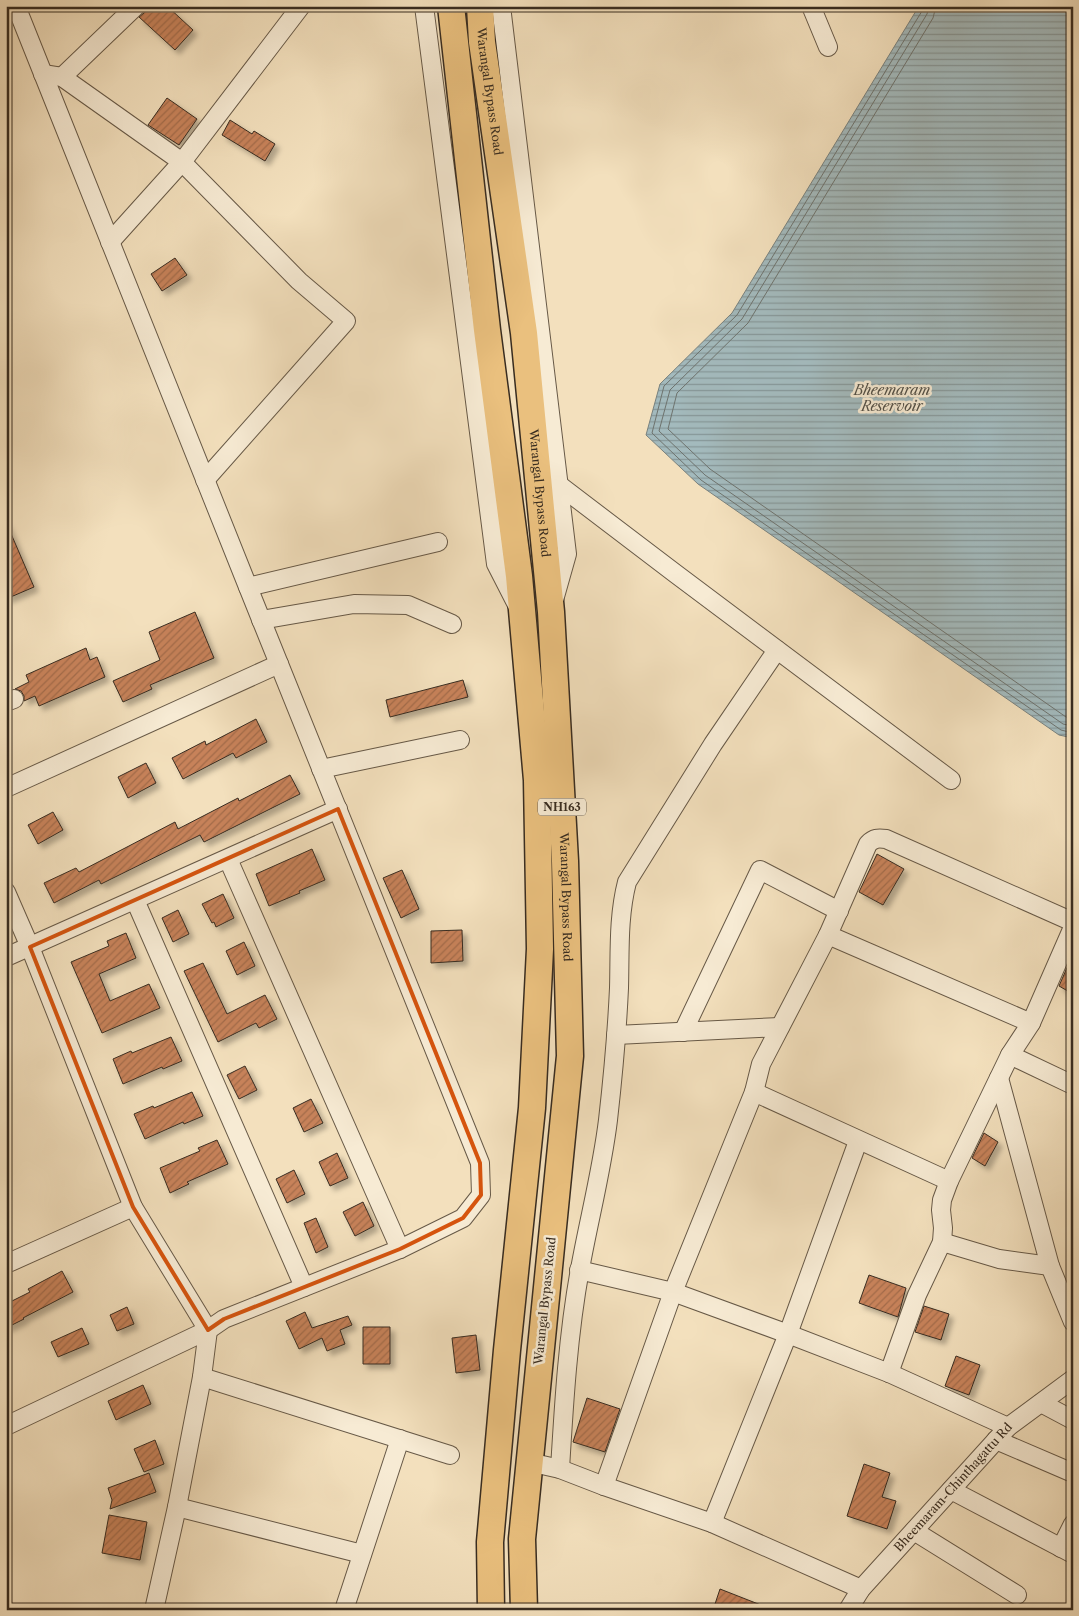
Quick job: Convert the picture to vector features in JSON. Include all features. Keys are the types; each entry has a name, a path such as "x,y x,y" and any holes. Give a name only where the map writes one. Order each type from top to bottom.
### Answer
{"highway":[{"name":"NH163","path":"451,6 487,330 520,576 537,780 540,949 532,1108 507,1350 490,1542 491,1610"},
{"name":"Warangal Bypass Road","path":"480,6 482,42 524,333 551,612 565,861 570,1056 522,1539 524,1610"}],"street":[{"path":"62,77 136,6"},
{"path":"110,242 182,162 301,6"},
{"path":"424,6 496,564 523,616"},
{"path":"501,6 567,554 551,612"},
{"path":"811,6 828,47"},
{"path":"6,1426 208,1330 224,1319 400,1249 463,1218 481,1195 480,1162 261,620 18,8"},
{"path":"43,74 62,77 182,162 299,281 346,322 205,480"},
{"path":"559,485 951,780"},
{"path":"248,587 438,542"},
{"path":"261,620 354,604 408,605 452,624"},
{"path":"560,1469 565,1376 579,1270 598,1182 608,1122 616,1035 622,899 627,882 713,744 777,650"},
{"path":"6,788 279,664"},
{"path":"321,769 460,740"},
{"path":"6,957 338,809"},
{"path":"604,1486 673,1292 754,1092 760,1064 828,935 868,844 878,838 886,839 1073,922"},
{"path":"228,859 400,1249"},
{"path":"683,1032 760,870 839,911"},
{"path":"6,892 30,946 133,1207 208,1330 202,1377 160,1607"},
{"path":"135,900 304,1287"},
{"path":"889,1373 917,1295 942,1242 942,1200 949,1181 1010,1055 1031,1023 1073,927"},
{"path":"828,935 1031,1023"},
{"path":"616,1035 780,1027"},
{"path":"1010,1055 1073,1085"},
{"path":"999,1078 1050,1266 1073,1322"},
{"path":"754,1092 949,1181"},
{"path":"712,1523 788,1334 858,1141"},
{"path":"6,1264 133,1207"},
{"path":"942,1242 999,1259 1050,1266"},
{"path":"579,1270 673,1292 889,1373 1073,1473"},
{"path":"202,1377 450,1455"},
{"name":"Bheemaram-Chinthagattu Rd","path":"848,1610 861,1589 1002,1434 1073,1379"},
{"path":"1041,1403 1073,1420"},
{"path":"344,1610 400,1439"},
{"path":"529,1462 560,1469 712,1523 861,1589"},
{"path":"951,1490 1067,1551 1073,1524"},
{"path":"177,1507 362,1554"},
{"path":"914,1531 1017,1595"}],"highlighted area":[{"path":"338,809 480,1163 481,1195 463,1218 400,1249 224,1319 208,1330 133,1207 30,947"}],"water":[{"name":"Bheemaram Reservoir","path":"919,6 1073,6 1073,738 1059,735 698,484 646,435 660,384 732,313"}],"building":[{"path":"146,6 167,6 193,30 175,50 139,17 144,13"},
{"path":"167,98 197,119 179,145 148,125"},
{"path":"230,120 252,134 254,131 275,144 265,161 222,135"},
{"path":"175,258 187,275 162,291 151,274"},
{"path":"6,522 34,587 6,599"},
{"path":"195,612 214,658 150,685 152,689 123,702 113,681 160,660 149,632"},
{"path":"86,648 90,660 97,657 105,677 39,706 35,696 24,701 21,691 15,689 29,682 26,675"},
{"path":"463,680 468,697 390,717 386,700"},
{"path":"256,719 267,742 236,758 233,753 183,779 172,758 205,741 206,745"},
{"path":"146,763 156,783 128,798 118,777"},
{"path":"290,775 300,794 204,842 200,835 101,884 99,880 54,903 44,883 76,868 79,872 175,822 178,829 238,798 239,801"},
{"path":"53,812 63,830 38,844 28,825"},
{"path":"312,849 325,880 269,906 256,874"},
{"path":"877,854 904,869 883,905 859,892"},
{"path":"402,870 419,909 401,918 383,878"},
{"path":"223,894 234,918 216,927 202,904"},
{"path":"178,910 189,934 173,942 162,918"},
{"path":"462,930 463,961 431,963 431,931"},
{"path":"126,933 136,958 99,974 110,1001 149,984 160,1008 102,1033 71,962 109,946 107,941"},
{"path":"244,942 255,966 237,975 226,951"},
{"path":"1073,954 1073,994 1059,986"},
{"path":"203,963 227,1014 265,995 277,1019 259,1028 256,1023 218,1042 184,971"},
{"path":"171,1037 182,1061 163,1069 162,1067 123,1084 113,1059"},
{"path":"245,1066 257,1090 239,1099 227,1075"},
{"path":"192,1092 203,1116 184,1124 183,1122 145,1139 134,1114"},
{"path":"311,1099 323,1123 304,1132 293,1108"},
{"path":"984,1133 998,1142 985,1166 972,1158"},
{"path":"217,1140 228,1164 187,1182 189,1184 170,1193 160,1168 200,1151 198,1148"},
{"path":"337,1153 348,1178 330,1186 319,1162"},
{"path":"294,1170 305,1194 287,1203 276,1179"},
{"path":"363,1202 374,1226 355,1236 343,1212"},
{"path":"316,1218 328,1247 316,1253 304,1223"},
{"path":"62,1271 73,1292 6,1328 6,1304 30,1292 28,1289"},
{"path":"869,1275 906,1288 898,1317 859,1303"},
{"path":"924,1306 949,1314 941,1340 915,1332"},
{"path":"127,1307 134,1324 117,1331 110,1315"},
{"path":"305,1312 312,1328 348,1316 352,1325 340,1330 345,1344 327,1351 322,1338 299,1349 286,1321"},
{"path":"363,1327 390,1327 390,1364 363,1364"},
{"path":"82,1328 89,1344 58,1357 51,1342"},
{"path":"476,1335 480,1370 456,1373 452,1338"},
{"path":"956,1356 980,1365 969,1395 945,1386"},
{"path":"143,1385 151,1404 116,1420 108,1401"},
{"path":"587,1398 620,1409 605,1452 573,1442"},
{"path":"155,1440 164,1464 144,1472 134,1449"},
{"path":"864,1464 890,1473 882,1497 896,1501 887,1529 847,1516"},
{"path":"149,1473 156,1492 110,1509 112,1500 108,1488"},
{"path":"109,1515 147,1522 140,1560 102,1553"},
{"path":"720,1589 771,1609 771,1610 713,1610"}]}
